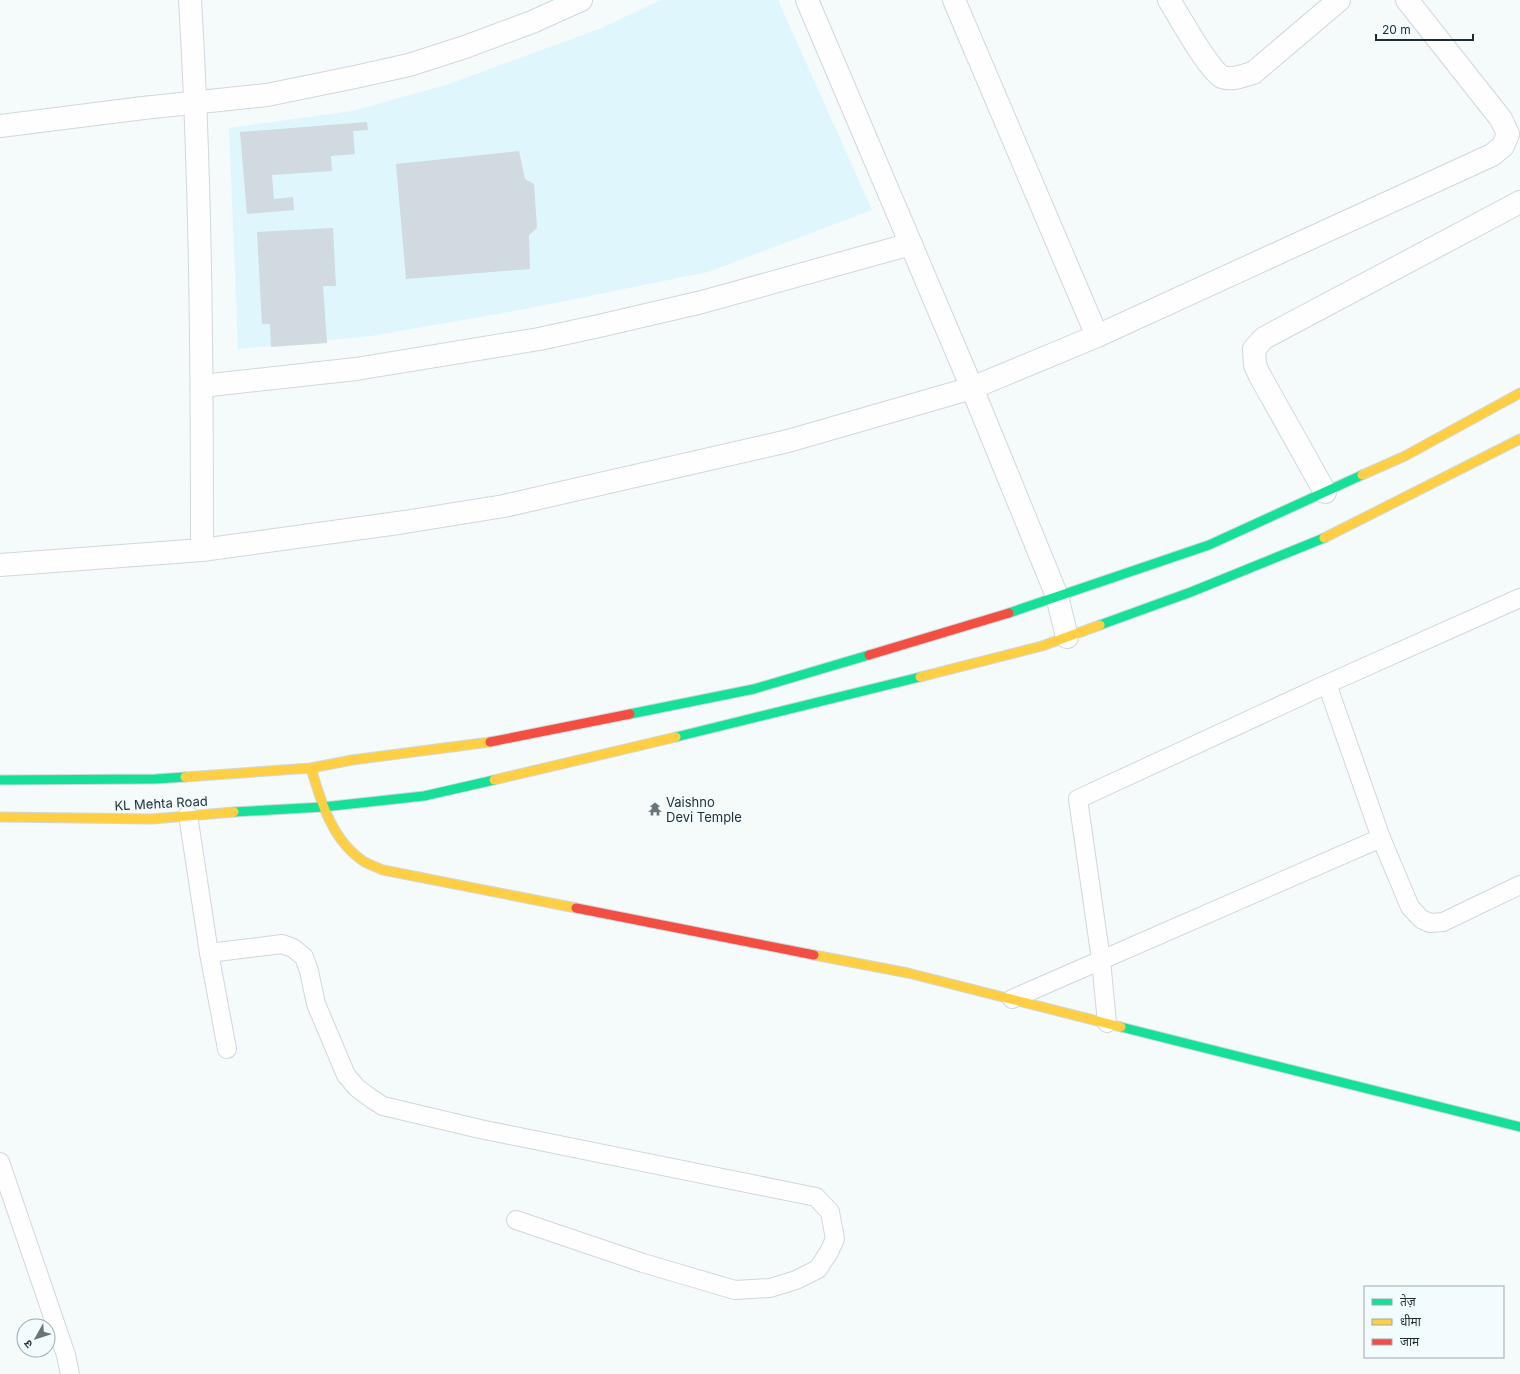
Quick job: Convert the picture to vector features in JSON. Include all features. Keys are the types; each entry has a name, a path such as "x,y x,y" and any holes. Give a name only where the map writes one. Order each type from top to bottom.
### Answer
{"street":[{"path":"190,0 196,103 202,386 202,550"},
{"path":"0,126 143,108 267,95 409,65 465,47 532,22 581,0"},
{"path":"807,0 972,388 1057,596 1068,637"},
{"path":"954,0 1097,336"},
{"path":"1168,0 1210,65 1223,77 1235,78 1253,73 1339,0"},
{"path":"0,565 202,550 504,506 788,442 972,388 1097,336 1492,155 1502,146 1508,134 1500,118 1407,0"},
{"path":"1325,492 1260,376 1255,365 1254,349 1264,338 1520,202"},
{"path":"202,386 356,369 539,339 702,302 911,244"},
{"name":"KL Mehta Road","path":"0,780 155,779 311,768 352,760 494,741 754,689 1004,615 1210,545 1405,456 1520,393"},
{"name":"KL Mehta Road","path":"0,817 152,819 188,815 323,807 424,796 726,725 1042,646 1068,637 1191,592 1327,537 1520,439"},
{"path":"311,768 323,807 341,842 361,860 383,870 908,972 1520,1127"}],"lane":[{"path":"1107,1023 1101,960 1078,799 1327,684 1520,598"},
{"path":"1327,684 1381,838 1410,907 1421,919 1430,923 1443,922 1520,885"},
{"path":"188,815 209,952 227,1049"},
{"path":"1012,999 1381,838"},
{"path":"209,952 282,944 293,948 304,957 309,971 316,1004 346,1075 357,1088 383,1106 480,1129 816,1198 830,1212 835,1239 818,1269 796,1280 770,1288 735,1290 643,1263 516,1220"},
{"path":"0,1162 66,1355 70,1374"}],"shaded area":[{"path":"661,0 778,0 872,210 708,272 525,309 371,336 238,349 229,128 352,111 446,85 599,29"}],"building":[{"path":"367,122 368,130 353,131 355,154 331,156 332,171 272,175 274,199 293,197 294,210 247,214 240,132"},
{"path":"519,151 525,179 534,184 537,228 529,235 530,269 406,279 396,164"},
{"path":"333,228 336,286 323,286 327,343 271,347 270,324 262,324 257,232"}],"traffic: fast":[{"path":"1009,613 1209,545 1362,475"},
{"path":"1100,625 1191,592 1324,538"},
{"path":"630,714 754,689 869,655"},
{"path":"676,737 920,677"},
{"path":"0,780 155,779 185,777"},
{"path":"234,812 323,807 424,796 494,780"},
{"path":"1121,1027 1520,1127"}],"traffic: slow":[{"path":"1362,475 1405,456 1520,393"},
{"path":"1324,538 1520,439"},
{"path":"920,677 1042,646 1100,625"},
{"path":"494,780 676,737"},
{"path":"185,777 311,768 352,760 490,742"},
{"path":"311,768 329,819 343,842 363,861 383,870 576,908"},
{"path":"0,817 152,819 234,812"},
{"path":"814,955 908,973 1121,1027"}],"traffic: jam":[{"path":"869,655 1009,613"},
{"path":"490,742 630,714"},
{"path":"576,908 814,955"}],"place":[{"name":"Vaishno Devi Temple","path":"655,809"}]}
